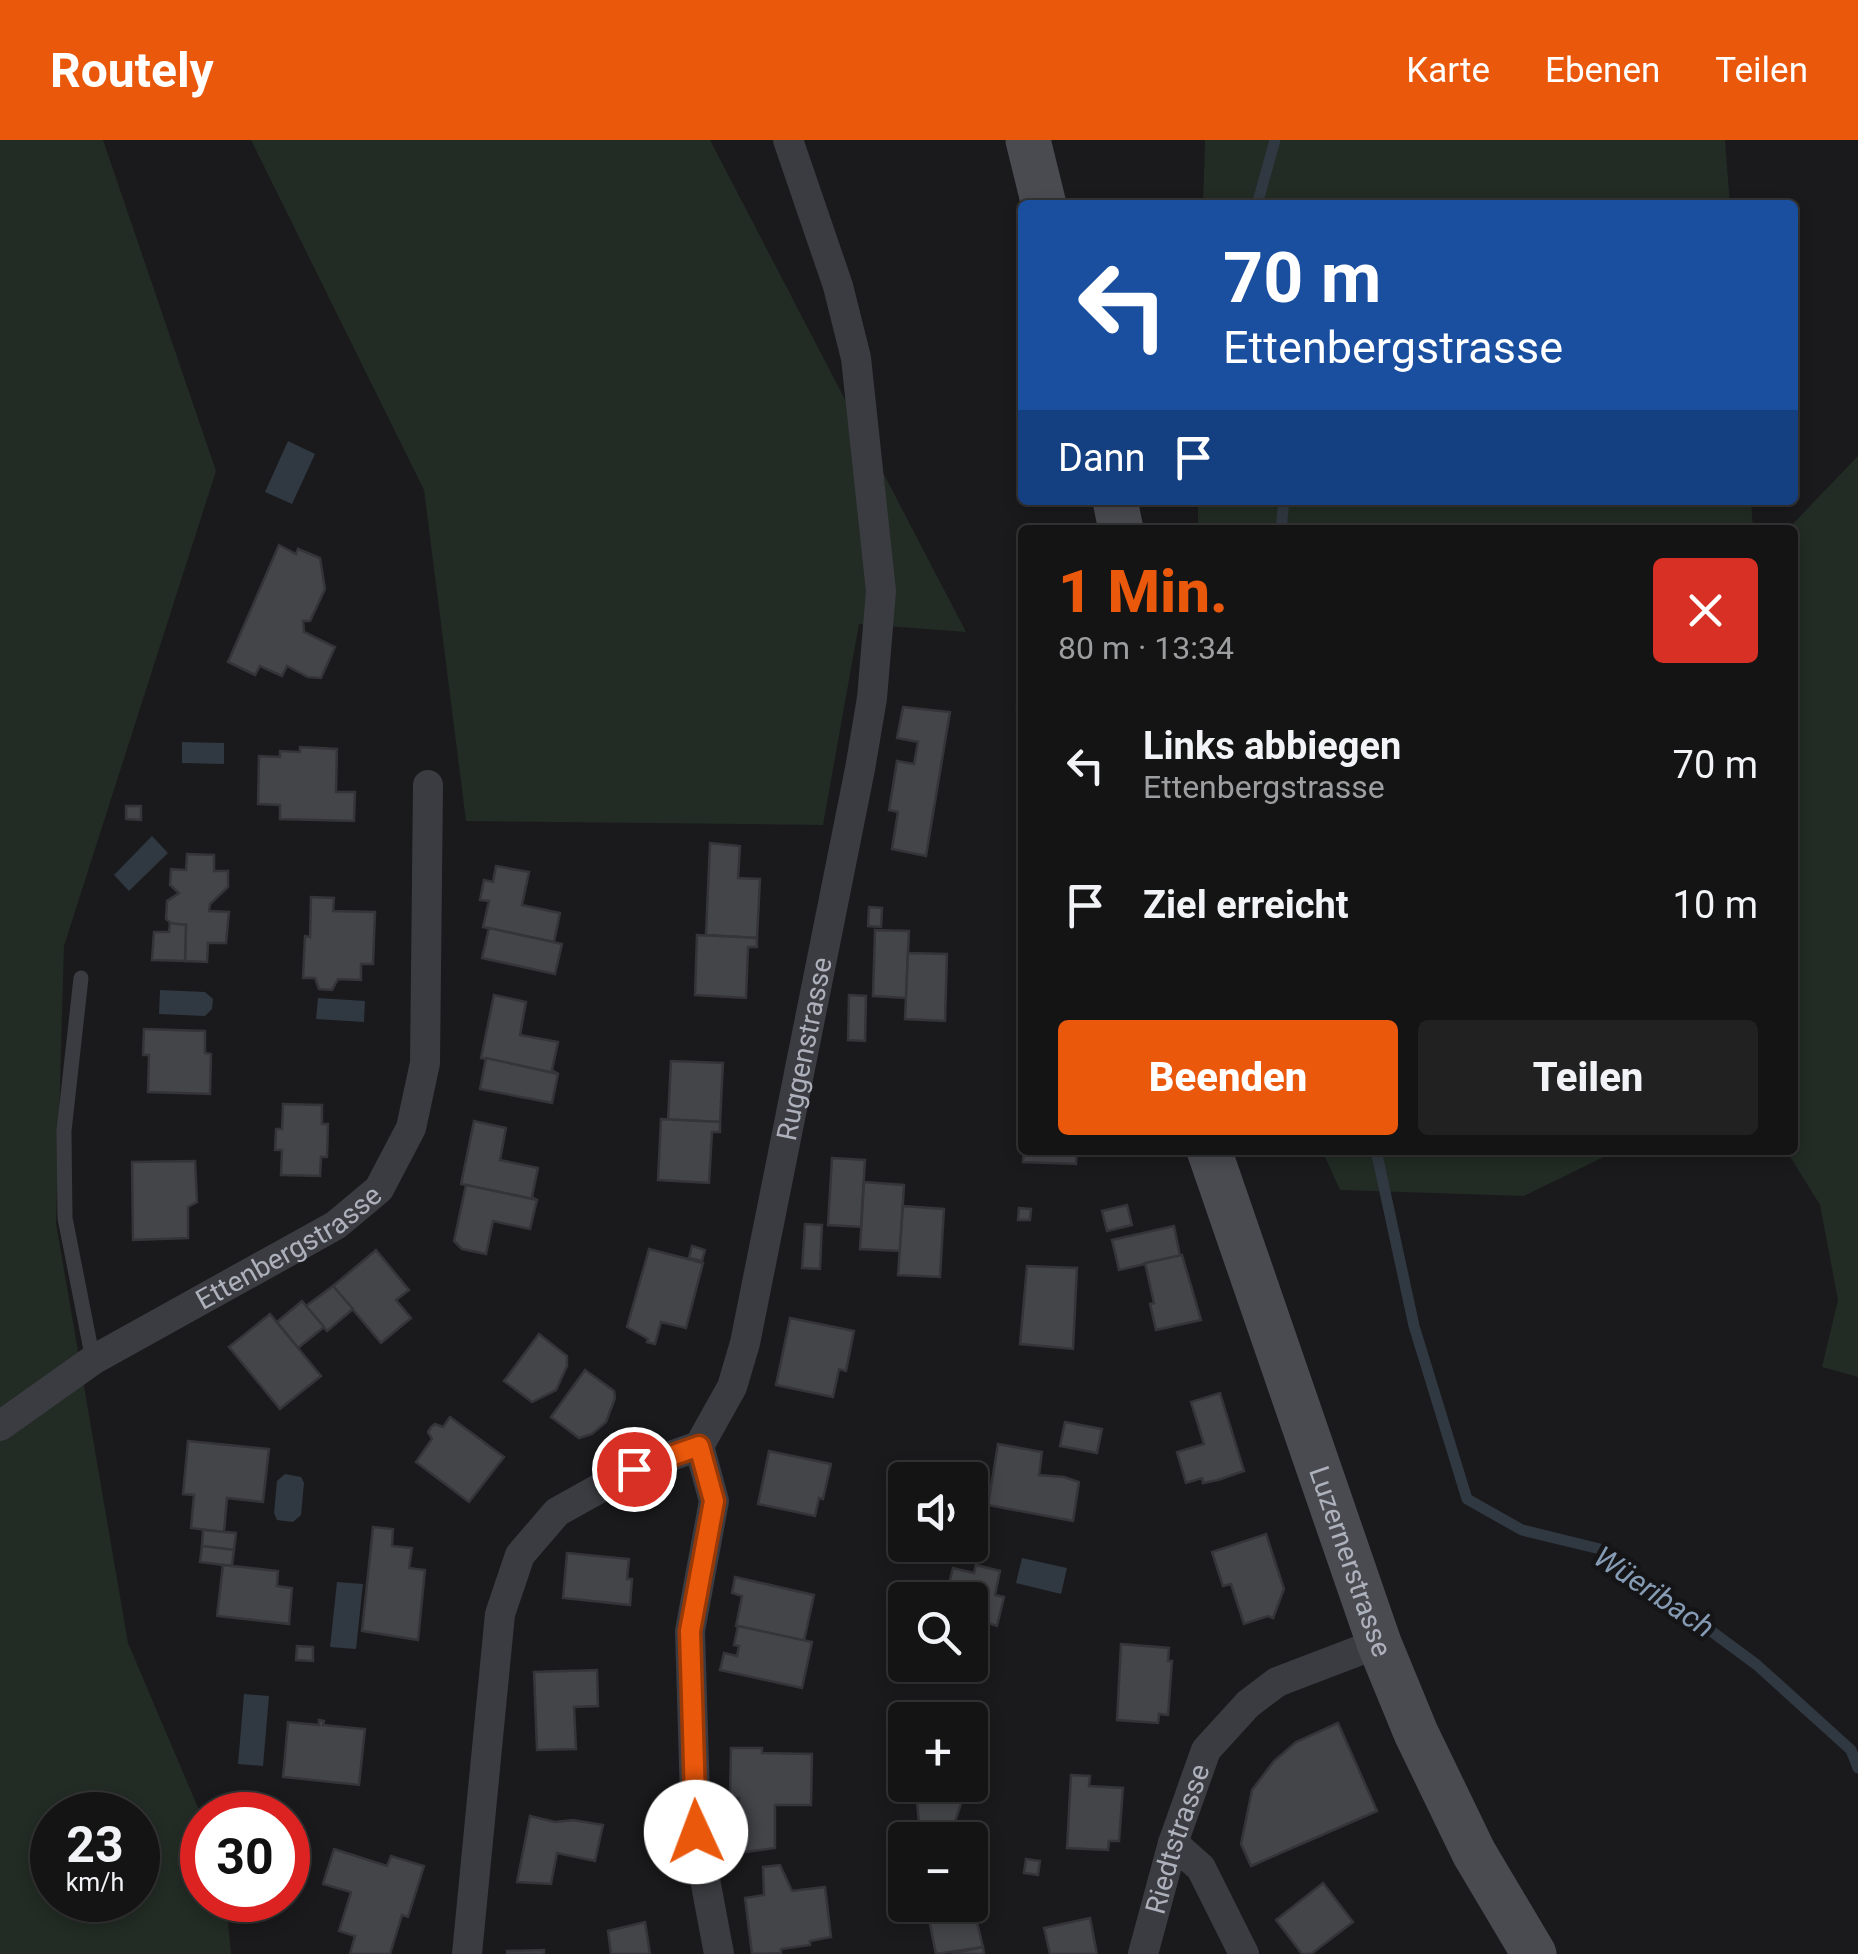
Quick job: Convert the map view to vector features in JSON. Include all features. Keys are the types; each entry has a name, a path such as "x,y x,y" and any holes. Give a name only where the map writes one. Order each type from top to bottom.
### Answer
{"main road":[{"path":"1028,140 1043,200"},
{"name":"Luzernerstrasse","path":"1210,1155 1379,1643 1416,1733 1474,1853 1534,1954"}],"street":[{"name":"Ruggenstrasse","path":"699,1446 732,1387 744,1343 860,769 872,698 881,591 856,358 838,286 788,140"},
{"name":"Ettenbergstrasse","path":"0,1426 93,1360 336,1225 379,1189 411,1128 425,1063 428,785"},
{"path":"467,1954 500,1614 520,1555 558,1512 634,1469 699,1446 714,1501 690,1631 696,1832 719,1954"},
{"name":"Riedtstrasse","path":"1143,1954 1174,1843 1206,1750 1248,1704 1278,1682 1379,1643"},
{"path":"1174,1843 1201,1868 1244,1954"}],"lane":[{"path":"81,978 64,1131 65,1218 93,1360"}],"shaded area":[{"path":"0,140 103,140 216,471 64,946 56,1223 128,1643 191,1792 180,1792 180,1922 228,1922 231,1954 0,1954"},
{"path":"251,140 710,140 966,632 859,624 823,825 466,821 424,490"},
{"path":"1205,140 1725,140 1730,200 1203,200"},
{"path":"288,441 315,454 292,504 265,492"},
{"path":"1858,456 1858,1377 1822,1367 1838,1300 1820,1205 1789,1155 1798,1155 1798,525 1792,525"},
{"path":"1198,505 1751,505 1753,525 1198,525"},
{"path":"182,742 224,743 224,764 182,763"},
{"path":"152,836 168,853 129,891 114,875"},
{"path":"160,990 205,992 213,999 212,1009 205,1016 159,1014"},
{"path":"318,998 365,1001 364,1022 316,1019"},
{"path":"1324,1155 1608,1155 1524,1196 1340,1190"},
{"path":"285,1474 301,1477 304,1483 301,1515 293,1522 277,1520 274,1513 277,1481"},
{"path":"1022,1558 1067,1568 1061,1594 1016,1583"},
{"path":"337,1582 363,1584 356,1649 330,1647"},
{"path":"244,1694 269,1696 263,1766 238,1764"}],"building":[{"path":"279,545 296,554 298,549 320,558 325,589 310,621 303,621 304,632 335,647 321,678 308,677 287,666 282,676 260,666 255,675 228,662"},
{"path":"903,707 950,712 926,856 892,849 898,812 889,810 897,761 914,764 918,742 897,738"},
{"path":"300,747 337,749 336,792 355,792 354,821 280,819 280,805 258,804 259,756 280,757 280,751 300,752"},
{"path":"126,806 141,806 141,820 126,819"},
{"path":"710,843 740,846 738,878 760,879 757,938 706,935"},
{"path":"187,854 214,855 214,871 228,871 228,887 210,904 209,911 229,912 226,943 208,943 207,962 185,961 186,925 172,924 166,919 167,901 179,893 170,885 171,869 186,870"},
{"path":"496,866 529,872 522,905 560,913 554,942 483,927 489,901 480,900 484,880 493,882"},
{"path":"311,897 334,898 333,911 375,912 373,964 361,964 361,980 338,979 332,990 319,989 315,978 303,978"},
{"path":"869,907 882,908 881,927 868,926"},
{"path":"170,923 186,925 185,961 152,960 154,932 169,932"},
{"path":"489,928 562,944 555,974 482,958"},
{"path":"875,930 909,931 906,998 873,996"},
{"path":"697,935 757,938 757,947 748,947 746,998 695,995"},
{"path":"908,953 947,954 945,1021 905,1019"},
{"path":"494,995 526,1002 520,1035 558,1042 552,1070 558,1074 481,1058"},
{"path":"849,995 866,996 865,1041 848,1040"},
{"path":"144,1029 205,1031 205,1053 211,1054 210,1094 148,1092 149,1055 143,1055"},
{"path":"486,1058 558,1074 552,1103 480,1089"},
{"path":"671,1061 723,1063 720,1122 668,1120"},
{"path":"283,1104 322,1105 322,1124 328,1124 327,1157 321,1157 320,1176 281,1175 282,1150 275,1150 276,1129 282,1129"},
{"path":"661,1119 720,1122 720,1132 712,1132 709,1183 658,1180"},
{"path":"474,1121 506,1128 500,1160 538,1168 532,1197 537,1200 461,1184"},
{"path":"1024,1155 1077,1155 1076,1164 1023,1162"},
{"path":"832,1158 865,1160 861,1227 828,1225"},
{"path":"195,1161 197,1202 188,1207 188,1238 133,1240 132,1162"},
{"path":"864,1182 904,1185 900,1251 860,1249"},
{"path":"466,1185 537,1200 530,1229 493,1221 486,1254 462,1249 454,1241"},
{"path":"1127,1205 1132,1225 1107,1231 1102,1211"},
{"path":"903,1206 944,1209 940,1277 898,1275"},
{"path":"1019,1208 1031,1209 1030,1220 1018,1220"},
{"path":"805,1224 822,1225 820,1269 802,1268"},
{"path":"1174,1226 1180,1256 1119,1270 1112,1240"},
{"path":"692,1246 705,1250 702,1261 689,1258"},
{"path":"649,1249 703,1263 686,1328 661,1322 655,1344 627,1327"},
{"path":"376,1250 409,1290 396,1300 411,1318 381,1343 333,1286"},
{"path":"1182,1255 1201,1320 1156,1330 1145,1263"},
{"path":"1027,1266 1077,1268 1073,1349 1020,1344"},
{"path":"333,1286 353,1309 327,1331 306,1306"},
{"path":"302,1301 324,1327 298,1348 277,1322"},
{"path":"270,1314 321,1376 280,1409 229,1347"},
{"path":"790,1318 854,1331 846,1371 839,1369 833,1397 776,1385"},
{"path":"539,1334 567,1356 567,1366 556,1390 532,1402 504,1381"},
{"path":"585,1370 614,1391 615,1398 606,1422 592,1434 579,1438 551,1417"},
{"path":"1220,1393 1244,1471 1218,1480 1203,1483 1202,1478 1186,1483 1177,1452 1204,1444 1191,1402"},
{"path":"450,1417 504,1457 469,1502 416,1462 432,1439 428,1432 431,1427 443,1427"},
{"path":"1065,1422 1102,1429 1097,1453 1060,1446"},
{"path":"188,1441 269,1449 263,1502 227,1498 224,1532 191,1528 194,1495 183,1494"},
{"path":"998,1444 1042,1452 1039,1475 1079,1482 1073,1521 988,1505"},
{"path":"769,1451 831,1464 815,1516 758,1504"},
{"path":"373,1527 393,1529 392,1546 412,1548 409,1568 425,1570 418,1640 362,1631"},
{"path":"203,1530 236,1533 234,1550 202,1546"},
{"path":"1266,1534 1284,1589 1273,1618 1244,1624 1231,1584 1223,1586 1212,1552"},
{"path":"202,1546 234,1550 232,1566 200,1562"},
{"path":"567,1553 629,1559 630,1605 563,1598"},
{"path":"223,1565 278,1571 277,1586 292,1588 289,1624 217,1616"},
{"path":"976,1565 1000,1571 995,1595 1004,1597 997,1626 988,1623 988,1582 950,1582 953,1568 974,1573"},
{"path":"735,1577 814,1595 804,1641 736,1626 742,1596 732,1593"},
{"path":"738,1626 812,1642 802,1688 720,1670 724,1653 737,1656 739,1646 734,1645"},
{"path":"1121,1644 1169,1648 1168,1661 1172,1661 1168,1715 1159,1714 1158,1723 1117,1720"},
{"path":"297,1646 313,1647 313,1661 296,1660"},
{"path":"597,1670 598,1706 574,1707 576,1749 537,1750 534,1672"},
{"path":"319,1720 324,1721 323,1725 365,1729 359,1785 283,1777 288,1722 319,1725"},
{"path":"1338,1723 1377,1811 1251,1866 1241,1844 1252,1790 1274,1761 1296,1742"},
{"path":"731,1748 812,1754 811,1805 775,1805 775,1848 738,1853 739,1798 727,1797"},
{"path":"1071,1775 1090,1776 1089,1786 1123,1788 1119,1841 1109,1841 1108,1850 1067,1848"},
{"path":"917,1802 962,1802 955,1822 919,1822"},
{"path":"530,1816 603,1825 595,1861 557,1853 551,1884 517,1882"},
{"path":"334,1849 387,1866 391,1856 424,1866 408,1917 402,1915 390,1954 350,1954 355,1936 339,1931 351,1892 323,1884"},
{"path":"1026,1859 1040,1861 1038,1875 1024,1873"},
{"path":"780,1865 792,1891 825,1887 831,1937 781,1949 781,1953 752,1954 745,1898 764,1895 763,1867"},
{"path":"1323,1883 1353,1922 1311,1954 1302,1954 1276,1920"},
{"path":"1090,1918 1097,1954 1050,1954 1044,1928"},
{"path":"645,1922 650,1954 611,1954 608,1931"},
{"path":"929,1922 977,1922 983,1947 936,1954"},
{"path":"983,1947 984,1954 951,1954"},
{"path":"544,1950 544,1954 507,1954 507,1951"}],"waterway":[{"name":"Wüeribach","path":"1258,200 1275,140"},
{"name":"Wüeribach","path":"1282,525 1284,505"},
{"name":"Wüeribach","path":"1377,1155 1414,1326 1467,1499 1522,1530 1600,1549 1757,1665 1851,1750 1858,1768"}],"route":[{"path":"634,1469 699,1446 714,1501 690,1631 696,1832"}]}
